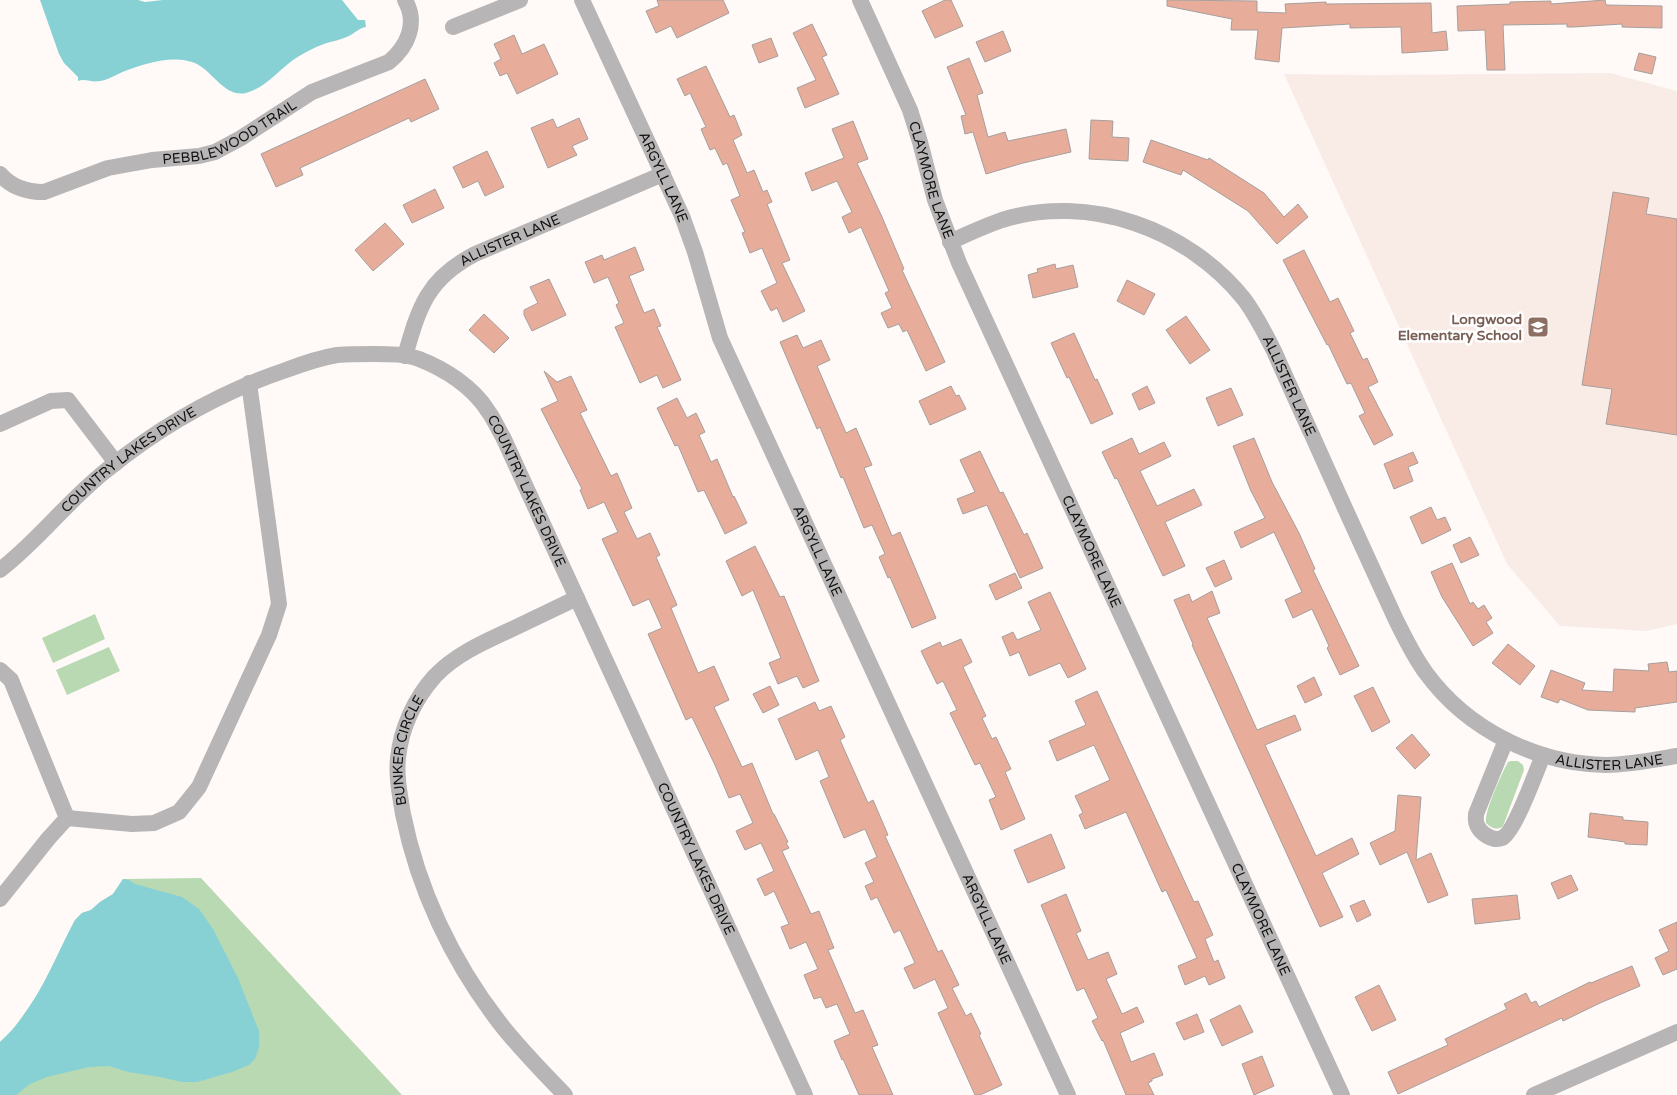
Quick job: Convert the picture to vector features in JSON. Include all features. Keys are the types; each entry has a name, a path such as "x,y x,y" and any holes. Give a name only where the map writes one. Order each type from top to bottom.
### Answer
{"street":[{"name":"PEBBLEWOOD TRAIL","path":"0,174 6,181 20,188 34,192 44,192 108,168 152,160 199,156 215,152 241,138 312,92 389,62 404,46 412,24 410,11 405,0"},
{"path":"453,27 520,0"},
{"name":"ARGYLL LANE","path":"582,0 689,234 720,338 1068,1095"},
{"name":"CLAYMORE LANE","path":"860,0 910,110 935,200 950,242 1342,1095"},
{"name":"ALLISTER LANE","path":"404,356 417,315 427,295 440,278 461,261 663,174"},
{"name":"ALLISTER LANE","path":"950,242 1003,220 1058,211 1096,213 1128,221 1162,234 1191,251 1210,265 1243,298 1267,337 1396,620 1417,661 1438,688 1469,717 1489,731 1543,755 1574,762 1605,764 1647,761 1677,756"},
{"name":"COUNTRY LAKES DRIVE","path":"0,570 13,560 92,482 141,444 189,413 249,383 308,362 336,356 386,354 404,356 418,359 440,368 463,384 488,411 503,437 805,1095"},
{"path":"67,818 132,824 154,823 178,812 199,787 269,635 279,604 249,383"},
{"path":"0,424 51,401 68,400 116,463"},
{"name":"BUNKER CIRCLE","path":"565,1095 499,1022 457,958 437,920 408,836 397,771 403,732 412,709 426,686 441,670 455,658 473,648 576,598"},
{"path":"0,670 11,680 67,818"},
{"name":"ALLISTER LANE","path":"1506,740 1476,814 1476,823 1479,830 1491,838 1502,838 1508,834 1543,755"},
{"path":"0,899 67,818"},
{"path":"1534,1095 1677,1032"}],"shaded area":[{"name":"Longwood Elementary School","path":"1610,73 1677,91 1677,624 1646,631 1560,626 1507,564 1284,74"}],"green space":[{"path":"95,614 105,639 53,663 42,638"},
{"path":"109,647 120,671 67,695 56,670"},
{"path":"1518,761 1523,765 1524,770 1503,826 1494,828 1486,823 1488,810 1508,762"},
{"path":"201,878 402,1095 0,1095 0,1042 13,1030 40,991 75,920 82,913 91,910 113,894 123,879"}],"water":[{"path":"40,0 138,0 145,2 163,0 342,0 358,20 365,20 366,27 359,29 351,35 304,53 265,83 246,93 238,93 224,87 199,65 175,59 158,61 103,80 78,81 78,77 64,63 59,54"},
{"path":"123,879 182,897 199,909 213,929 238,978 259,1031 259,1047 255,1059 249,1065 232,1072 197,1082 182,1082 128,1072 109,1066 89,1067 47,1077 30,1084 16,1095 0,1095 0,1042 13,1029 34,1000 75,920 82,913 91,910 113,894"}],"building":[{"path":"657,0 723,0 729,13 677,38 671,26 656,33 646,11 659,6"},
{"path":"945,0 951,0 963,26 935,38 922,11"},
{"path":"1167,0 1257,1 1257,12 1286,13 1285,4 1326,2 1326,4 1431,3 1432,33 1446,31 1448,50 1402,53 1401,27 1350,28 1350,24 1282,28 1279,62 1255,59 1258,30 1231,30 1232,19 1167,6"},
{"path":"1605,0 1606,5 1662,6 1662,28 1622,27 1622,24 1573,27 1567,27 1567,24 1503,25 1505,70 1487,70 1485,30 1458,31 1457,6 1510,4 1510,2 1551,1 1551,4"},
{"path":"812,24 827,55 822,57 839,94 805,108 797,88 816,80 793,33"},
{"path":"1003,31 1011,51 985,62 976,42"},
{"path":"514,35 522,54 544,44 558,74 517,94 507,73 500,76 494,63 501,59 494,44"},
{"path":"771,38 778,56 759,63 752,45"},
{"path":"1639,53 1656,57 1652,74 1634,70"},
{"path":"969,58 983,93 977,95 988,137 1005,132 1008,141 1066,129 1071,152 986,174 973,132 965,134 961,116 966,115 947,67"},
{"path":"706,66 730,117 734,115 742,135 733,140 747,173 754,170 763,192 767,190 772,202 767,204 790,260 782,263 805,311 783,322 777,308 771,311 761,291 777,283 762,248 750,253 742,233 745,232 731,200 740,196 727,163 723,165 715,148 710,150 701,129 706,127 690,93 685,96 677,79"},
{"path":"425,79 439,109 411,122 409,118 300,168 303,175 276,187 261,154"},
{"path":"579,118 588,139 572,146 577,155 548,168 531,128 553,119 557,128"},
{"path":"1091,120 1113,121 1112,137 1129,138 1128,161 1089,159"},
{"path":"853,121 868,159 857,163 904,269 902,270 945,362 926,371 907,330 903,332 899,324 888,328 881,313 892,308 885,293 889,291 861,227 849,233 842,217 852,212 837,181 812,191 805,173 844,158 832,129"},
{"path":"1151,140 1208,160 1209,158 1264,193 1284,217 1298,204 1308,217 1277,244 1248,211 1183,170 1181,175 1143,162"},
{"path":"487,151 504,187 485,196 478,181 463,188 453,167"},
{"path":"435,189 444,208 412,223 403,205"},
{"path":"1613,192 1649,198 1646,214 1677,219 1677,435 1606,424 1612,389 1582,385"},
{"path":"385,223 404,244 373,271 355,250"},
{"path":"635,247 644,270 629,276 644,313 654,309 661,326 657,327 681,380 663,388 657,375 640,383 615,327 624,323 616,305 619,303 608,277 594,283 585,262 602,255 604,260"},
{"path":"1304,250 1330,302 1338,298 1354,331 1350,333 1363,360 1367,358 1378,382 1368,387 1393,435 1374,445 1359,416 1365,413 1351,383 1347,384 1283,260"},
{"path":"1055,264 1056,269 1073,265 1078,287 1033,298 1028,275 1038,272 1037,269"},
{"path":"549,279 566,315 532,331 524,315 524,310 538,303 530,287"},
{"path":"1127,280 1155,294 1144,315 1117,301"},
{"path":"484,314 509,338 494,353 469,330"},
{"path":"1186,316 1210,350 1190,364 1166,330"},
{"path":"1074,333 1113,414 1091,424 1051,343"},
{"path":"797,335 803,348 821,340 830,360 817,366 846,433 856,428 872,465 864,468 892,536 900,532 936,618 912,628 890,577 888,578 879,557 885,554 872,525 864,528 820,427 817,429 780,342"},
{"path":"544,371 557,382 571,376 587,410 580,413 611,476 617,473 632,508 624,512 637,539 650,533 660,555 656,557 677,605 671,608 698,673 714,666 729,700 714,707 742,767 752,763 773,814 788,842 786,843 789,848 782,851 811,914 819,911 834,948 828,950 855,1013 863,1010 878,1045 872,1047 893,1095 859,1095 842,1060 834,1041 850,1034 837,1004 826,1008 821,997 814,999 804,975 818,969 806,942 790,949 781,927 789,924 774,891 765,896 757,879 774,871 761,843 745,850 736,831 753,823 740,794 729,798 692,717 686,720 648,634 662,628 649,599 633,606 602,539 618,532 604,502 588,509 580,490 582,489 541,409 558,401"},
{"path":"951,386 956,396 959,395 966,409 930,425 919,401"},
{"path":"1147,386 1155,403 1139,410 1132,394"},
{"path":"1231,388 1243,415 1218,426 1206,398"},
{"path":"677,398 687,418 696,413 705,432 699,435 711,462 717,459 733,497 747,523 725,534 704,490 698,492 678,445 675,446 657,408"},
{"path":"1132,438 1139,454 1164,442 1171,456 1140,471 1157,506 1194,489 1202,505 1165,522 1185,566 1163,576 1117,478 1115,479 1102,452"},
{"path":"1254,438 1272,482 1299,533 1315,569 1313,570 1359,666 1340,675 1312,609 1293,618 1285,600 1302,592 1274,532 1241,548 1234,532 1265,518 1251,491 1233,446"},
{"path":"980,451 1000,493 1003,492 1024,535 1027,533 1043,568 1020,578 987,505 963,514 957,499 975,492 960,460"},
{"path":"1413,452 1418,463 1408,467 1413,481 1394,489 1384,464"},
{"path":"1431,507 1437,520 1445,517 1451,530 1422,544 1410,517"},
{"path":"1470,537 1479,555 1461,563 1453,545"},
{"path":"755,546 780,597 784,596 819,681 803,688 797,676 778,684 769,663 781,658 753,590 742,596 726,561"},
{"path":"1224,560 1232,579 1215,587 1206,568"},
{"path":"1452,563 1470,604 1473,602 1478,609 1484,605 1492,618 1486,622 1493,633 1473,646 1442,597 1431,572"},
{"path":"1015,573 1022,588 996,600 989,585"},
{"path":"1212,591 1220,613 1207,618 1257,730 1295,715 1301,730 1265,745 1316,856 1352,838 1359,854 1322,873 1343,917 1320,927 1192,645 1174,600 1189,594 1192,602"},
{"path":"1050,592 1086,669 1068,678 1060,663 1029,676 1019,652 1010,656 1002,637 1013,632 1017,640 1041,630 1028,602"},
{"path":"961,639 972,662 963,667 986,716 982,718 992,739 996,737 1011,769 1005,772 1025,819 1001,830 989,800 996,797 980,763 975,765 950,713 957,710 943,681 937,684 921,651 940,642 942,647"},
{"path":"1508,644 1535,666 1520,685 1492,663"},
{"path":"1667,662 1669,672 1677,671 1677,702 1635,708 1635,712 1588,710 1560,699 1558,703 1541,697 1551,670 1585,683 1582,690 1613,692 1614,669 1649,671 1648,664"},
{"path":"1314,677 1322,695 1305,703 1297,686"},
{"path":"770,686 779,705 763,713 753,694"},
{"path":"1373,687 1390,722 1372,732 1354,696"},
{"path":"1097,691 1194,902 1198,901 1213,935 1205,939 1214,962 1218,960 1225,978 1209,985 1205,976 1185,985 1178,966 1197,958 1166,890 1162,892 1126,812 1085,829 1079,815 1083,813 1075,796 1110,780 1094,745 1057,761 1049,741 1086,725 1075,701"},
{"path":"815,702 819,711 831,706 845,737 840,740 868,803 873,800 888,835 885,836 938,952 942,950 959,985 952,988 966,1016 971,1013 981,1034 979,1035 1002,1085 980,1095 975,1095 938,1013 948,1008 935,979 914,989 904,968 915,963 900,930 894,933 877,897 871,900 865,886 874,882 865,863 877,857 865,829 844,838 820,781 829,777 818,750 796,760 778,719"},
{"path":"1412,734 1430,755 1415,769 1396,748"},
{"path":"1398,795 1421,797 1416,860 1431,853 1448,895 1428,903 1407,852 1380,865 1370,843 1395,831"},
{"path":"1590,813 1623,817 1623,820 1648,822 1647,845 1625,844 1625,842 1588,837"},
{"path":"1051,834 1065,868 1028,883 1014,850"},
{"path":"1571,875 1578,890 1558,899 1551,883"},
{"path":"1066,894 1081,931 1076,933 1088,960 1108,952 1117,974 1106,979 1122,1014 1137,1007 1144,1022 1120,1033 1131,1062 1154,1053 1163,1075 1152,1079 1148,1083 1154,1095 1126,1095 1103,1040 1092,1021 1098,1018 1084,988 1077,991 1041,905"},
{"path":"1517,895 1520,919 1475,924 1472,899"},
{"path":"1364,900 1371,915 1357,922 1350,906"},
{"path":"1677,922 1677,969 1663,975 1655,958 1669,951 1659,930"},
{"path":"1632,966 1640,986 1563,1021 1562,1018 1398,1094 1388,1072 1448,1045 1445,1039 1507,1009 1504,1004 1526,993 1531,1003 1536,1001 1539,1007 1590,982"},
{"path":"1379,985 1396,1020 1372,1031 1355,997"},
{"path":"1240,1005 1253,1032 1222,1046 1210,1020"},
{"path":"1197,1014 1204,1032 1184,1040 1176,1023"},
{"path":"1262,1056 1274,1086 1254,1095 1242,1064"}],"place":[{"name":"Longwood Elementary School","path":"1538,327"}]}
